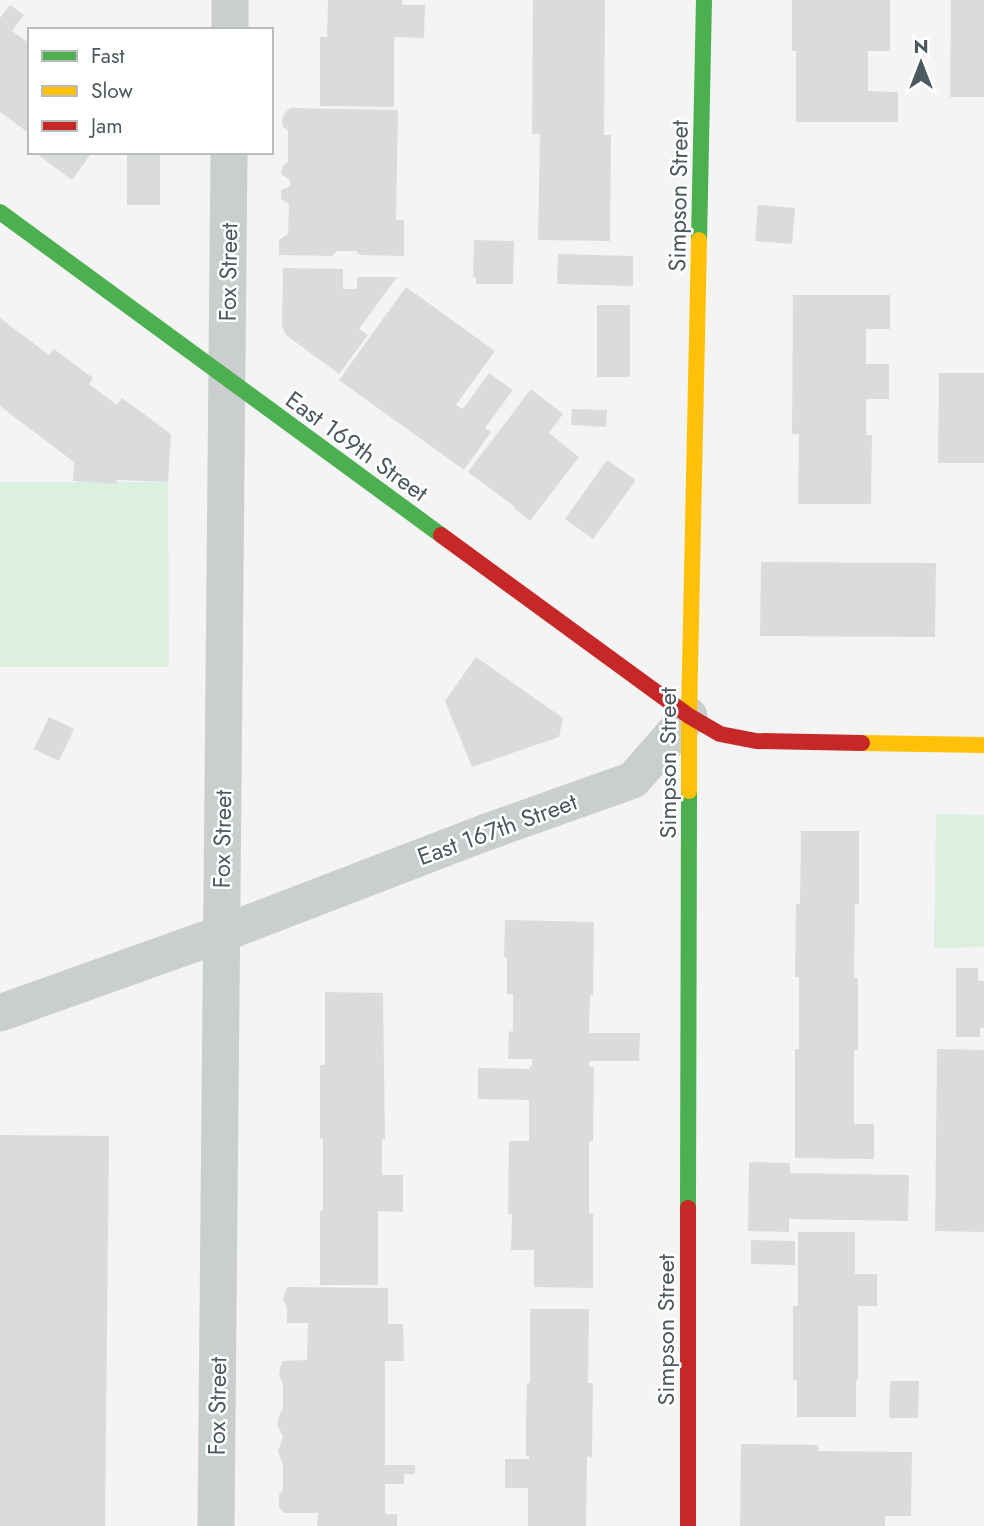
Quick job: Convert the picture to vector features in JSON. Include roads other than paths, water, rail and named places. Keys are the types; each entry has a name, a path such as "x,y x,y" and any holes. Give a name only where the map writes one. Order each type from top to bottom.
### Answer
{"street":[{"path":"230,0 230,28"},
{"name":"Simpson Street","path":"688,1526 689,716 704,0"},
{"name":"Fox Street","path":"216,1526 229,154"},
{"name":"East 169th Street","path":"0,212 689,716"},
{"path":"689,716 720,734 756,741 984,745"},
{"name":"East 167th Street","path":"0,1013 221,934 484,833 632,780 689,716"}]}
